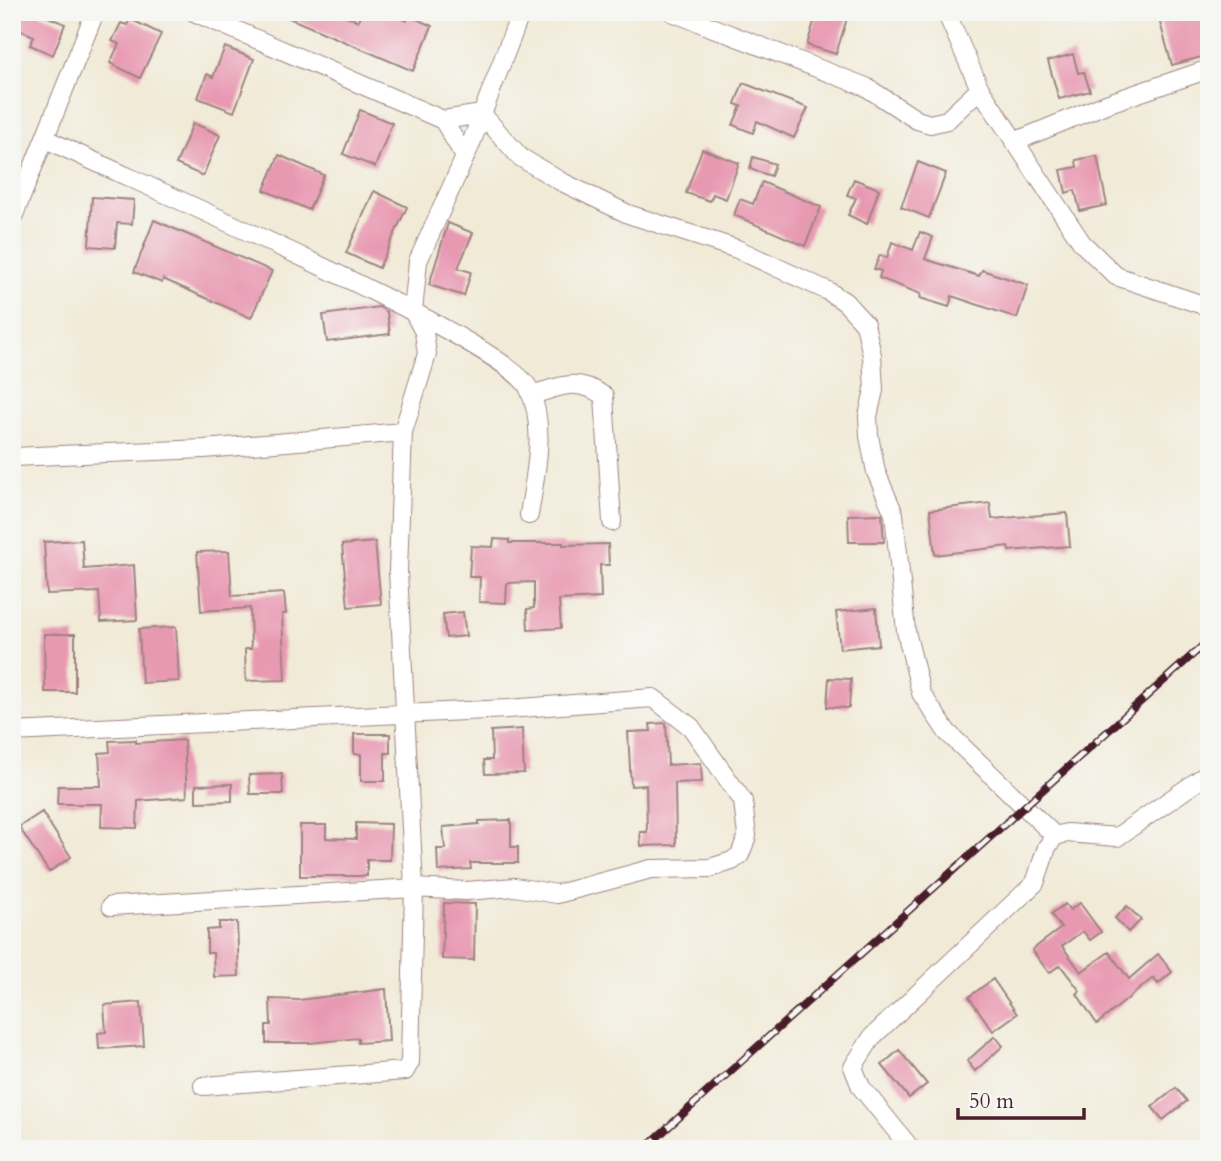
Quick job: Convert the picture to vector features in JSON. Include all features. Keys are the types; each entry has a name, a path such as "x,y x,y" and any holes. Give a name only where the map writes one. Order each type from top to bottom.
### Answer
{"street":[{"path":"12,220 95,12"},
{"path":"194,12 443,120 482,114"},
{"path":"203,1086 405,1071 410,1062 414,888 398,571 404,432 426,354 424,332 413,311 418,261 465,157 521,12"},
{"path":"671,12 866,87 909,116 930,124 947,120 981,89"},
{"path":"946,12 981,89 1082,243 1116,276 1209,307"},
{"path":"1014,142 1106,104 1209,69"},
{"path":"482,114 520,157 560,181 628,214 737,249 828,290 845,302 864,324 872,355 874,390 868,427 876,472 894,514 906,631 920,693 947,732 1055,836"},
{"path":"443,120 465,157"},
{"path":"46,139 413,311 510,367 529,388 538,448 529,515"},
{"path":"531,395 578,383 590,386 604,396 612,522"},
{"path":"12,457 204,449 404,432"},
{"path":"12,732 508,709 653,698 691,727 743,801 747,822 747,836 740,855 732,861 710,868 651,869 556,894 515,887 466,891 414,888 111,906"},
{"path":"911,1149 862,1087 853,1067 873,1037 1035,883 1047,847 1055,836 1068,833 1117,837 1209,773"}],"building":[{"path":"16,12 36,12 65,24 53,55 30,45 34,36 12,27"},
{"path":"275,12 336,12 358,21 362,12 384,12 407,21 410,16 432,26 413,71"},
{"path":"817,12 849,12 836,54 807,45"},
{"path":"1157,12 1209,12 1209,55 1172,65"},
{"path":"130,19 161,34 140,78 110,63 119,44 112,41 121,23 127,25"},
{"path":"225,47 254,59 234,112 198,98 207,74 213,77"},
{"path":"1073,54 1078,73 1084,72 1090,91 1059,99 1048,61"},
{"path":"743,83 808,108 794,138 757,121 753,133 733,125 741,106 735,104"},
{"path":"360,110 392,123 375,167 343,154"},
{"path":"193,123 220,135 203,176 176,164"},
{"path":"702,149 739,163 726,199 713,194 710,201 686,193"},
{"path":"279,155 324,175 309,210 264,190"},
{"path":"1097,156 1107,205 1080,211 1075,190 1066,193 1061,170 1077,167 1076,160"},
{"path":"753,157 775,164 771,176 750,169"},
{"path":"918,162 946,173 929,218 901,207"},
{"path":"854,179 879,189 867,224 848,215 856,198 847,195"},
{"path":"762,182 821,207 805,246 734,215 740,199 753,204"},
{"path":"374,191 407,207 379,268 346,253"},
{"path":"92,197 134,200 132,224 117,223 115,248 89,246"},
{"path":"154,220 272,271 251,318 163,279 162,283 134,272"},
{"path":"448,223 473,233 458,268 471,272 464,296 429,285"},
{"path":"920,232 933,237 925,259 979,276 982,270 1028,285 1017,318 952,296 949,307 920,298 921,294 879,278 881,271 874,269 880,255 887,258 892,242 913,250"},
{"path":"379,307 387,312 390,334 327,342 323,315"},
{"path":"990,503 992,519 1067,513 1070,546 1009,551 1008,546 935,555 930,510"},
{"path":"882,514 884,542 849,542 848,515"},
{"path":"494,539 509,540 509,543 608,544 609,565 600,565 601,598 559,600 561,628 528,630 527,609 534,608 534,582 507,583 506,603 479,602 480,577 469,577 471,546 493,547"},
{"path":"82,540 84,569 134,565 137,620 101,622 99,592 47,594 44,542"},
{"path":"375,542 381,604 348,607 342,545"},
{"path":"229,551 232,596 284,593 286,614 282,614 285,680 246,681 245,649 251,649 250,608 201,611 197,552"},
{"path":"876,608 879,645 840,649 836,612"},
{"path":"463,612 466,636 446,638 443,614"},
{"path":"176,627 179,681 142,683 139,629"},
{"path":"44,634 75,634 75,692 45,692"},
{"path":"829,678 851,679 849,708 827,707"},
{"path":"666,723 668,765 701,763 702,782 675,783 676,845 641,846 640,832 647,832 646,785 631,786 628,732 651,731 650,724"},
{"path":"522,729 524,773 485,774 484,760 492,760 491,731"},
{"path":"354,734 390,734 390,753 385,753 385,781 361,781 361,754 354,754"},
{"path":"136,740 136,743 184,740 187,797 138,801 137,828 101,827 102,804 57,804 58,786 101,786 99,753 110,752 109,741"},
{"path":"282,774 283,794 250,794 249,775"},
{"path":"232,784 232,801 196,802 196,785"},
{"path":"42,812 71,857 49,872 19,827"},
{"path":"511,820 511,847 518,847 518,863 470,863 471,869 438,871 437,849 445,849 443,827 479,824 479,821"},
{"path":"356,823 391,824 390,860 367,860 367,876 300,876 300,825 326,825 326,838 356,839"},
{"path":"444,903 475,904 474,960 442,959"},
{"path":"1080,903 1101,932 1090,940 1083,931 1062,946 1081,972 1109,952 1129,979 1158,954 1172,972 1158,984 1153,978 1097,1024 1077,994 1080,991 1060,965 1049,973 1032,950 1061,928 1051,914 1065,904 1070,910"},
{"path":"1127,906 1141,920 1128,932 1115,918"},
{"path":"219,922 237,922 239,976 214,977 213,953 207,953 207,930 219,929"},
{"path":"993,979 1017,1014 993,1031 969,997"},
{"path":"386,989 389,1041 358,1043 358,1038 310,1043 266,1043 266,1025 271,1025 270,999 299,1000"},
{"path":"141,1002 144,1046 99,1049 98,1033 106,1032 104,1005"},
{"path":"995,1036 1003,1046 975,1071 967,1061"},
{"path":"899,1050 927,1084 909,1098 882,1065"},
{"path":"1176,1088 1187,1101 1163,1120 1152,1107"}],"railway":[{"path":"644,1149 1209,640"}]}
